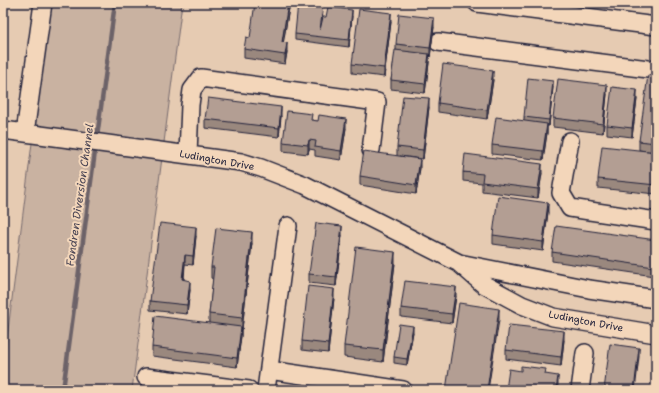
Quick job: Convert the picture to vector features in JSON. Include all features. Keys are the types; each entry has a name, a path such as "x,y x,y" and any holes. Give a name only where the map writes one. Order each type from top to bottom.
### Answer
{"street":[{"path":"25,133 43,3"},
{"path":"477,3 504,5 656,26"},
{"path":"438,42 656,70"},
{"path":"188,154 192,90 201,78 377,102 371,150"},
{"name":"Ludington Drive","path":"3,130 241,162 282,175 305,185 459,263 483,284 522,305 553,317 656,334"},
{"path":"570,141 562,194 570,208 656,221"},
{"path":"266,390 288,226"},
{"name":"Ludington Drive","path":"459,263 574,286 656,298"},
{"path":"580,390 585,353"},
{"path":"269,370 403,390"},
{"path":"146,376 249,390"}],"shaded area":[{"path":"50,3 182,3 132,390 3,390 3,369"}],"building":[{"path":"255,3 288,3 282,42 287,43 285,55 244,49 246,37 250,38"},
{"path":"298,3 323,6 320,30 323,17 326,17 328,7 352,10 349,40 295,34"},
{"path":"359,9 391,13 384,68 352,64"},
{"path":"399,14 434,18 430,48 396,44"},
{"path":"395,50 429,54 425,84 391,80"},
{"path":"443,64 493,71 487,110 438,103"},
{"path":"648,75 656,76 656,143 639,141"},
{"path":"528,78 553,81 549,120 524,117"},
{"path":"558,79 607,85 603,124 553,118"},
{"path":"612,87 637,90 632,128 607,125"},
{"path":"403,96 429,98 423,150 397,147"},
{"path":"208,98 281,107 279,128 205,119"},
{"path":"287,111 312,114 311,120 318,121 319,115 346,119 341,151 315,147 316,141 309,140 308,145 283,142"},
{"path":"496,117 547,124 543,151 492,145"},
{"path":"602,146 656,152 656,185 598,179"},
{"path":"364,151 420,159 416,185 360,176"},
{"path":"465,154 542,164 538,189 482,182 483,174 463,172"},
{"path":"498,196 548,203 543,242 493,235"},
{"path":"160,223 196,227 193,256 185,255 182,279 190,281 187,305 150,301"},
{"path":"316,223 342,226 336,277 309,274"},
{"path":"556,226 656,240 654,267 552,252"},
{"path":"216,228 252,232 242,318 209,314 214,267 211,267"},
{"path":"356,247 395,252 383,350 344,346"},
{"path":"405,281 456,287 452,314 401,308"},
{"path":"308,286 334,289 328,344 302,341"},
{"path":"459,303 499,309 487,390 446,390"},
{"path":"155,316 241,327 237,358 152,347"},
{"path":"399,324 413,326 407,359 394,357"},
{"path":"509,325 564,331 561,357 506,350"},
{"path":"610,344 639,348 634,390 604,390"},
{"path":"521,366 546,369 545,374 558,376 556,390 506,390 509,369 521,371"}],"waterway":[{"name":"Fondren Diversion Channel","path":"63,390 115,3"}]}
